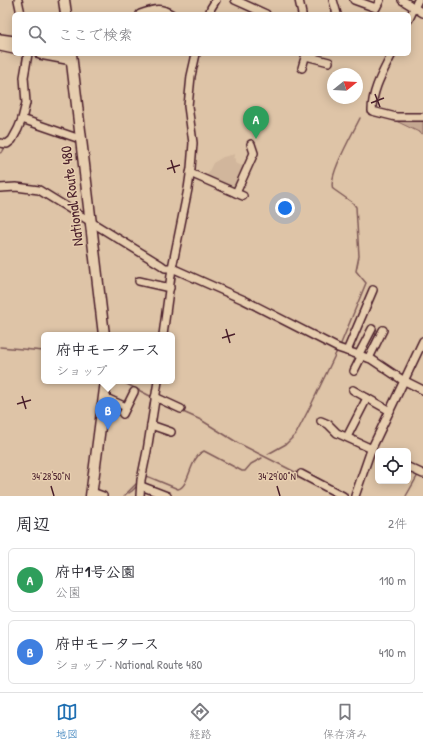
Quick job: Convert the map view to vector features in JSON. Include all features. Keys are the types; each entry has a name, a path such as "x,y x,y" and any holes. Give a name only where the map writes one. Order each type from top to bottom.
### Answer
{"highway":[{"path":"64,0 66,12"},
{"name":"National Route 480","path":"71,57 104,332"},
{"path":"91,494 106,384"}],"main road":[{"path":"0,39 12,42"},
{"path":"0,46 12,49"},
{"path":"61,56 71,57"}],"street":[{"path":"18,0 21,12"},
{"path":"210,12 216,0"},
{"path":"235,0 247,3 263,12"},
{"path":"299,0 302,12"},
{"path":"333,0 336,12"},
{"path":"354,0 376,8 380,0"},
{"path":"402,0 423,13"},
{"path":"411,15 418,0"},
{"path":"147,12 158,9 162,9 167,12"},
{"path":"4,143 12,140 22,119 26,103 24,72 28,56"},
{"path":"163,332 172,268 190,173 193,144 188,106 190,83 196,56"},
{"path":"302,68 306,56"},
{"path":"309,56 330,62"},
{"path":"391,56 376,87 372,102 372,111 396,117 423,117"},
{"path":"22,119 80,138"},
{"path":"190,173 240,194 254,153 251,144"},
{"path":"0,188 16,187 39,190 160,265 166,268 172,268 244,300 317,339 338,348 369,358 404,381 423,390"},
{"path":"139,281 170,288"},
{"path":"347,350 373,293"},
{"path":"369,358 383,330"},
{"path":"354,371 360,359 360,352 372,333"},
{"path":"355,496 390,411 423,342"},
{"path":"140,496 141,480 157,384"},
{"path":"353,390 390,411"},
{"path":"123,414 134,392"},
{"path":"104,397 126,407"},
{"path":"155,397 181,409"},
{"path":"347,437 367,398"},
{"path":"321,421 328,424 337,433 374,451"},
{"path":"151,425 166,432"},
{"path":"411,468 421,473"},
{"path":"302,474 343,496"},
{"path":"141,486 153,493 169,495"},
{"path":"91,494 104,496"}],"shaded area":[{"path":"396,121 423,121 423,134"},
{"path":"235,154 233,158 236,159 235,163 245,167 236,188 233,189 206,177 213,163 223,157"}],"waterway":[{"path":"22,68 23,56"},
{"path":"340,346 366,283 356,271 359,256 356,207 353,203 333,189 332,183 337,165 360,118"},
{"path":"0,153 5,147"},
{"path":"0,347 41,351"},
{"path":"268,454 286,444 296,434 337,351"},
{"path":"127,384 152,397"},
{"path":"183,412 201,420 238,443 299,474"},
{"path":"145,476 178,489 185,483 195,459 204,451 242,471 245,471 251,464 262,458"},
{"path":"124,496 137,483 141,460"},
{"path":"406,496 418,475"},
{"path":"129,493 138,485"}],"place":[{"name":"府中1号公園","path":"256,139"},
{"name":"府中モータース","path":"108,430"}]}
